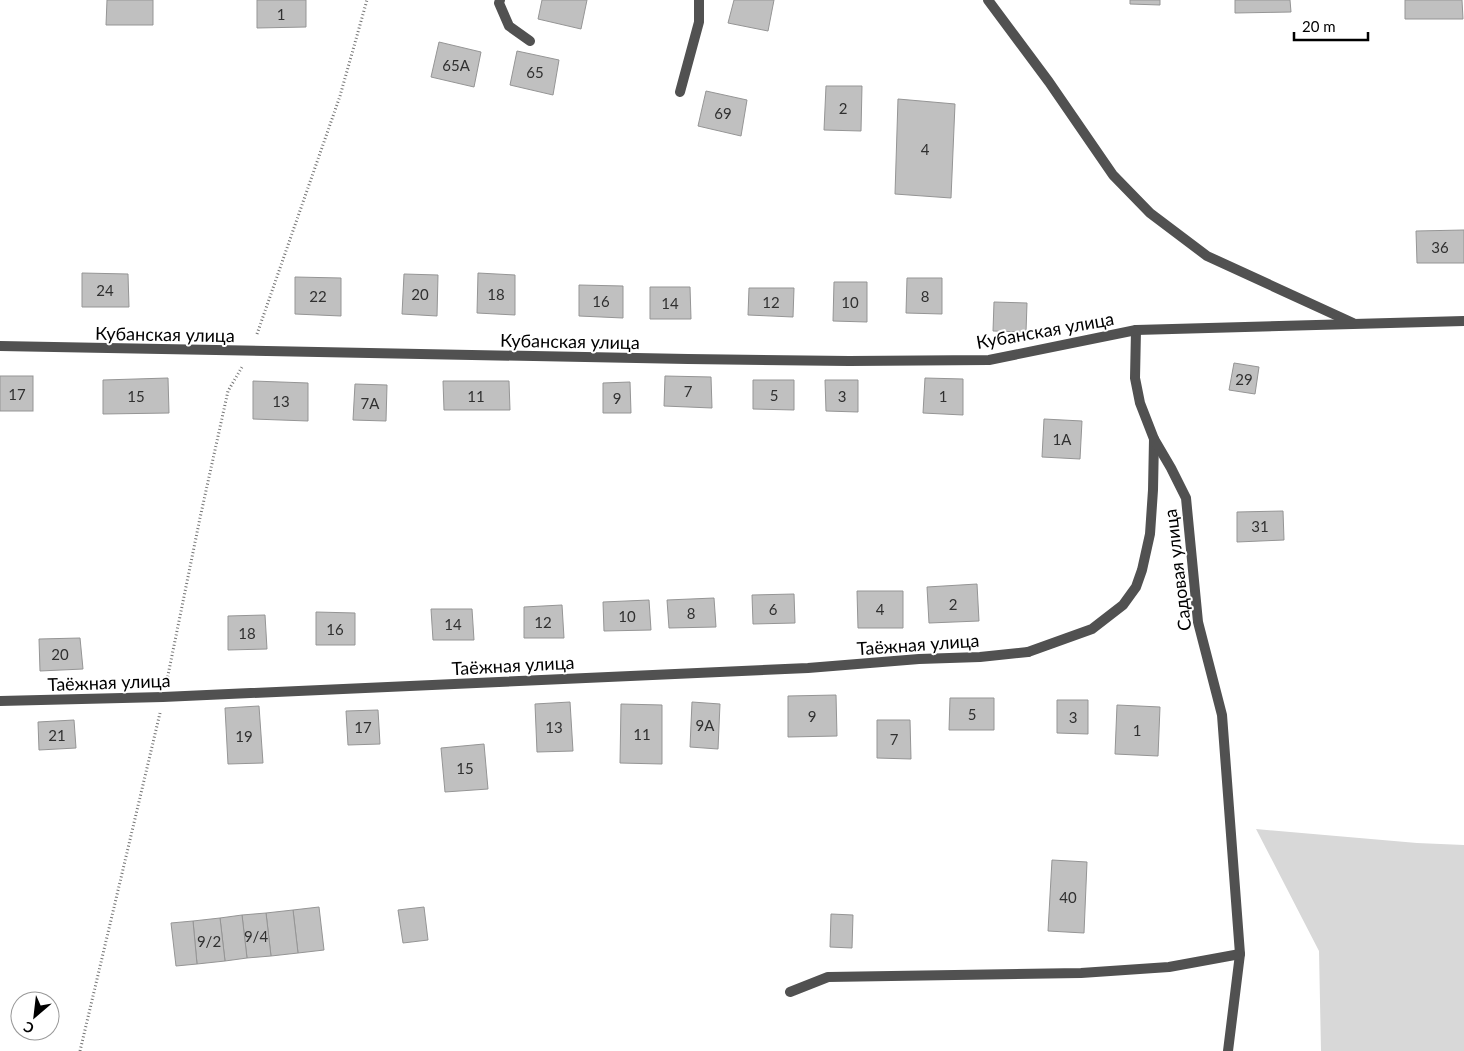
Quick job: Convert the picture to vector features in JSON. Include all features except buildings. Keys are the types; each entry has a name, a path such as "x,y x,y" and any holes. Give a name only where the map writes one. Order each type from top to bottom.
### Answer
{"street":[{"path":"500,0 499,3 509,26 530,40"},
{"path":"680,92 699,22 699,0"},
{"path":"988,0 1049,82 1112,175 1150,213 1208,256 1356,324"},
{"path":"1136,330 1464,321"},
{"name":"Кубанская улица","path":"0,346 251,352 849,361 989,360 1136,330"},
{"name":"Садовая улица","path":"1136,330 1134,378 1140,403 1154,439 1172,468 1186,498 1198,622 1222,715 1240,954 1228,1051"},
{"name":"Таёжная улица","path":"0,701 163,698 808,668 1028,652 1092,630 1123,605 1136,587 1150,534 1154,439"},
{"path":"790,992 828,977 1081,973 1169,967 1240,954"}],"path":[{"path":"251,352 340,96 367,0"}],"shaded area":[{"path":"1256,829 1417,843 1464,845 1464,1051 1321,1051 1319,951"}]}
